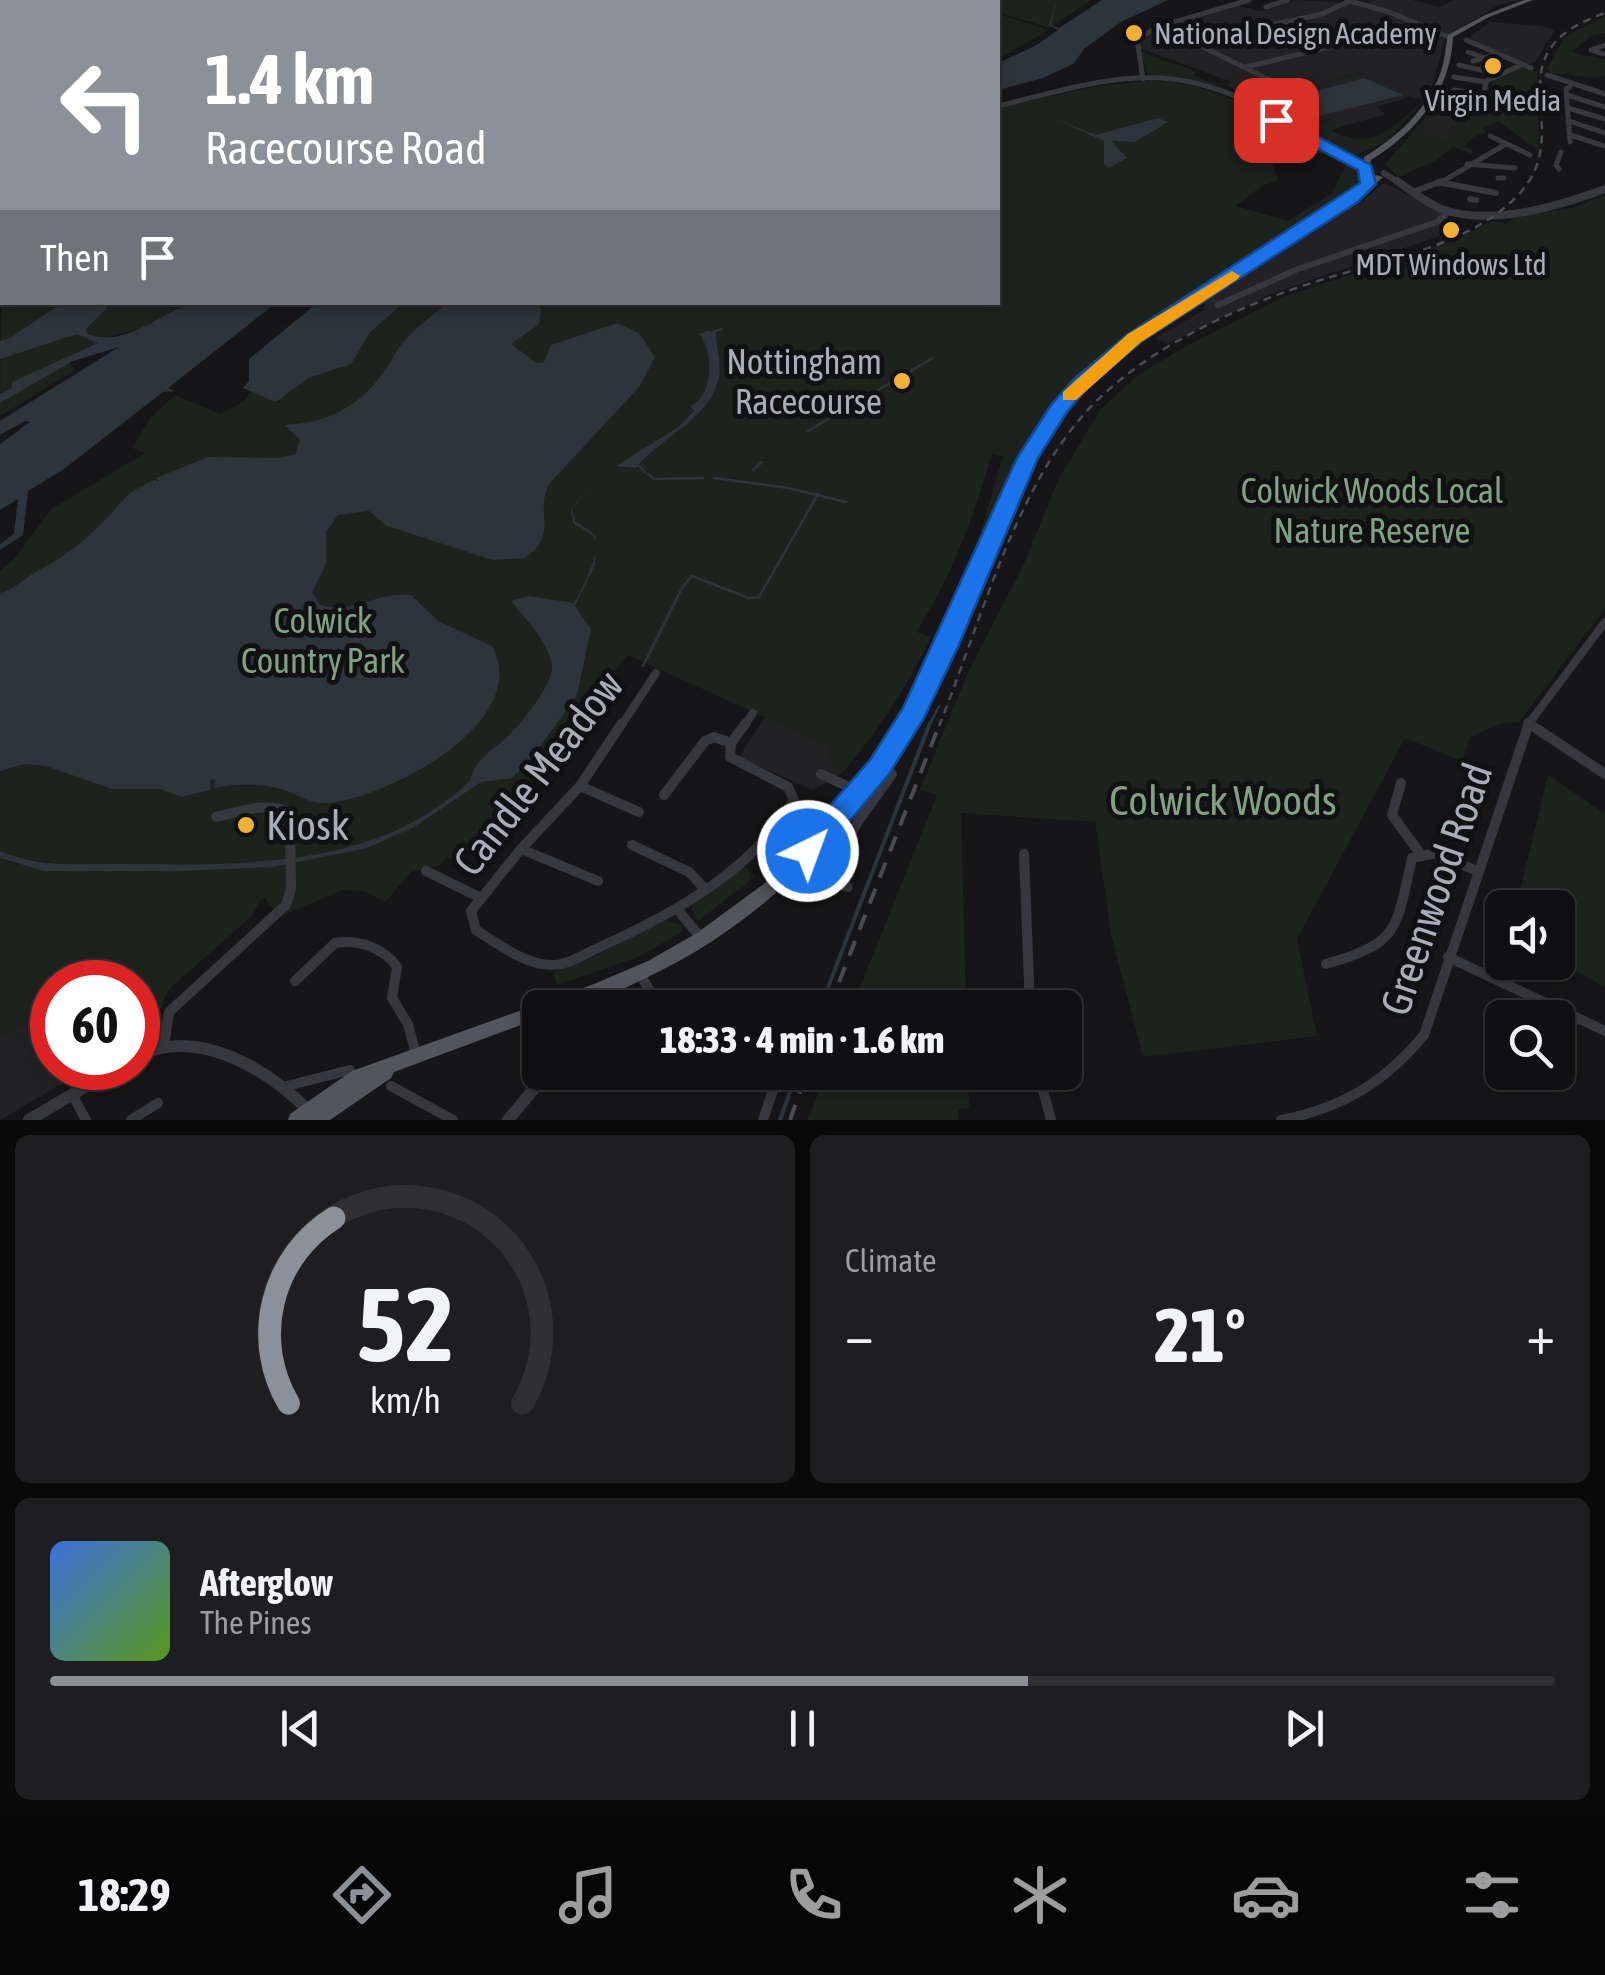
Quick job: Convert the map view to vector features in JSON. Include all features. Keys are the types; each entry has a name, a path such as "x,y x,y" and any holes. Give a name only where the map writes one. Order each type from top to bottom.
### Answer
{"main road":[{"path":"605,990 701,938 766,890 830,828 860,792 920,700 1027,458 1058,409 1090,374 1134,338 1352,199 1383,150 1432,100 1457,41 1482,18 1530,0"},
{"path":"1457,41 1493,17 1540,0"},
{"path":"310,1118 412,1056 522,1016"}],"street":[{"path":"1143,80 1137,39 1157,27 1252,0 1267,6 1288,0"},
{"path":"1233,33 1322,14 1349,0 1531,68"},
{"path":"1366,5 1376,0"},
{"path":"1246,67 1421,25"},
{"path":"1457,41 1479,56 1495,54"},
{"path":"1193,42 1272,81 1268,82"},
{"path":"1603,54 1591,50 1605,45"},
{"path":"1454,77 1486,82 1521,64"},
{"path":"1459,65 1498,74"},
{"path":"1546,75 1605,94"},
{"path":"1000,106 1102,82 1170,79 1232,97 1448,212 1514,213 1605,189"},
{"path":"1454,90 1487,95 1486,82"},
{"path":"1570,87 1566,89 1570,138 1605,148"},
{"path":"1567,95 1605,107"},
{"path":"1568,108 1605,119"},
{"path":"1569,121 1605,133"},
{"path":"1409,190 1430,189 1498,139 1526,154"},
{"path":"1595,155 1605,148"},
{"path":"1559,170 1556,165 1561,152"},
{"path":"1347,158 1371,170"},
{"path":"1467,164 1510,168"},
{"path":"1490,169 1500,178"},
{"path":"1438,182 1492,192"},
{"path":"1472,188 1472,200"},
{"path":"1218,302 1311,264 1437,222 1448,212"},
{"name":"Greenwood Road","path":"1281,1120 1354,1099 1396,1070 1424,1035 1528,723 1605,622"},
{"name":"Candle Meadow","path":"656,673 580,786 480,898 471,911 476,930 548,965 610,943 705,888 745,858 794,800 788,787 733,761 728,751 731,742"},
{"path":"664,795 705,741 714,737 731,742 753,713"},
{"path":"1528,723 1605,774"},
{"path":"820,774 860,792"},
{"path":"848,887 832,882 829,874 848,839 892,777"},
{"path":"1402,782 1392,815 1419,852"},
{"path":"580,786 639,812"},
{"path":"164,1046 170,1012 286,905 291,890 288,844 293,819 280,807 216,820"},
{"path":"830,828 848,839"},
{"path":"632,845 689,872 705,888"},
{"path":"522,849 595,876"},
{"path":"1326,964 1370,953 1384,945 1394,930 1412,858 1419,852 1430,850 1477,870"},
{"path":"1024,854 1029,990"},
{"path":"432,870 480,898"},
{"path":"676,908 701,938"},
{"path":"295,981 343,940 366,945 393,960 397,969 392,998 408,1024 412,1056"},
{"path":"1448,957 1605,1030"},
{"path":"640,973 650,990"},
{"path":"160,1048 179,1043 205,1048 283,1086 310,1118"},
{"path":"283,1086 350,1070"},
{"path":"391,1086 454,1120"},
{"path":"29,1120 79,1090"},
{"path":"508,1120 533,1090"},
{"path":"763,1120 773,1090"},
{"path":"1043,1090 1051,1120"},
{"path":"72,1094 86,1120"},
{"path":"138,1118 158,1102"}],"shaded area":[{"path":"1057,0 1051,25 1059,28 1102,0 1168,0 1121,22 1085,48 1073,64 1043,78 1000,89 1000,62 1058,30 1049,25"},
{"path":"1299,0 1368,4 1373,0 1412,0 1439,7 1455,0 1521,0 1498,5 1446,37 1424,100 1409,97 1376,107 1386,114 1344,126 1330,119 1311,124 1261,97 1254,99 1226,85 1232,82 1139,48 1139,42 1158,30 1238,6 1261,11"},
{"path":"1490,22 1555,30 1535,62 1527,65 1475,45 1470,37"},
{"path":"1364,78 1403,95 1310,118 1278,102"},
{"path":"1445,96 1486,102 1449,129 1457,133 1445,141 1414,131 1438,109"},
{"path":"1053,118 1096,135 1158,118 1168,122 1135,142 1111,141 1127,158 1108,168 1104,164 1104,141"},
{"path":"1384,183 1447,214 1448,221 1463,228 1271,294 1168,344 1155,338 1204,310 1204,303 1361,202"},
{"path":"60,305 107,305 86,329 87,334 114,337 140,329 187,305 273,305 168,388 175,391 163,392 64,469 28,491 23,535 0,550 0,544 14,534 18,499 0,510 0,444 30,422 0,435 0,421 119,347 73,361 0,403 0,394 12,388 12,382 98,343 77,334 0,359 0,341"},
{"path":"315,305 402,305 370,332 351,364 308,378 276,402 243,388 249,381 249,359"},
{"path":"446,305 538,305 539,324 511,344 537,363 544,362 551,345 617,323 639,333 655,357 640,386 549,484 544,531 525,558 493,560 387,526 369,511 338,515 326,532 326,564 312,592 320,605 343,607 388,596 411,595 438,621 492,646 499,674 492,702 474,728 417,771 354,798 328,803 268,786 214,788 215,779 210,780 210,790 182,797 160,789 112,789 46,766 25,764 0,771 0,593 65,555 130,494 154,480 160,482 156,478 208,457 279,458 296,454 300,439 284,425 321,419 351,405 376,383 396,352"},
{"path":"716,333 720,363 712,395 704,407 636,468 616,466 677,428 694,411 690,406 704,394 709,373 707,351 699,334"},
{"path":"607,468 572,508 575,521 596,535 596,542 573,523 571,508"},
{"path":"595,551 595,565 575,606 591,629 577,695 531,759 512,778 481,782 414,827 367,848 272,867 44,871 0,858 0,851 59,864 259,862 350,847 393,832 433,810 470,781 479,763 534,706 551,675 551,659 511,601 529,596 574,603"},
{"path":"765,717 828,746 832,765 843,772 813,790 739,757"},
{"path":"30,1020 30,1090 51,1090 0,1120 0,1037"}],"green space":[{"path":"1000,0 1091,0 1050,28 1000,13"},
{"path":"1000,15 1048,30 1000,58"},
{"path":"1605,16 1605,33 1591,36 1571,52 1605,60 1605,75 1553,75 1547,69 1564,38"},
{"path":"1139,49 1255,101 1369,72 1269,101 1309,122 1336,120 1346,125 1332,131 1347,137 1360,139 1383,133 1424,100 1387,141 1352,157 1252,100 1245,102 1192,81 1148,76"},
{"path":"1522,66 1537,72 1539,151 1499,121 1483,128 1486,133 1477,134 1464,146 1475,152 1472,154 1453,147 1435,161 1398,177 1385,164 1428,115 1441,114 1427,120 1419,132 1445,140 1456,133 1447,130 1488,100 1493,79"},
{"name":"Colwick Country Park","path":"1151,81 1176,83 1224,96 1335,154 1275,152 1271,160 1278,180 1260,187 1236,206 1288,221 1332,193 1346,164 1342,161 1358,166 1363,173 1352,191 1331,207 1169,307 1080,374 1038,426 1010,476 979,550 976,548 1003,456 992,453 961,546 916,632 931,637 892,707 843,772 832,765 828,746 628,655 607,679 610,682 551,764 469,849 464,847 440,865 411,872 385,902 364,891 343,890 278,917 265,898 260,900 252,916 168,990 160,1010 160,960 30,960 30,1020 0,1037 0,858 16,864 102,870 0,855 0,571 16,557 50,510 145,453 132,448 151,417 175,395 220,414 243,402 251,392 257,394 385,305 1000,305 1000,108 1097,86"},
{"name":"Colwick Woods Local Nature Reserve","path":"1605,195 1605,609 1519,722 1501,723 1470,737 1462,761 1405,738 1297,939 1317,1036 1143,1057 1111,934 1095,822 961,813 966,990 859,990 937,795 920,790 970,668 1024,564 1058,480 1100,410 1137,376 1283,297 1452,241 1493,221 1505,224 1516,217 1573,208"},
{"path":"1,305 186,305 150,326 104,338 100,344 67,359 75,370 0,416"},
{"path":"1548,775 1605,814 1605,987 1575,970 1575,890 1520,890"},
{"path":"739,868 746,868 755,877 698,921 692,909 694,901"},
{"path":"665,920 682,925 682,932 638,957 557,985 553,972 589,959"},
{"path":"819,1090 968,1090 969,1108 958,1110 959,1120 808,1120"}],"waterway":[{"path":"713,332 722,329"},
{"path":"808,431 933,358"},
{"path":"753,470 762,462"},
{"path":"638,465 645,472"},
{"path":"648,474 654,479 703,478"},
{"path":"714,478 817,495"},
{"path":"643,666 682,588 692,576 749,598 759,597 817,495"},
{"path":"817,495 846,502"},
{"path":"929,726 939,706"},
{"path":"827,990 930,723"},
{"path":"780,1120 791,1090"}],"railway":[{"path":"939,726 1018,520 1060,445 1086,412 1136,368 1195,331 1290,290 1453,238 1501,211 1520,193 1536,168 1541,143 1541,71 1550,49 1570,30 1605,13"},
{"path":"836,990 940,723"},
{"path":"790,1120 801,1090"}],"slow traffic":[{"path":"1070,396 1134,338 1232,276"}],"place":[{"name":"National Design Academy","path":"1134,33"},
{"name":"Virgin Media","path":"1493,66"},
{"name":"MDT Windows Ltd","path":"1451,230"},
{"name":"Nottingham Racecourse","path":"902,381"},
{"name":"Kiosk","path":"246,825"}],"route":[{"path":"808,851 880,767 914,713 1027,458 1058,409 1099,366 1134,338 1352,199 1368,184 1366,168 1276,120"}],"park label":[{"name":"Colwick Woods","path":"1223,800"}]}
